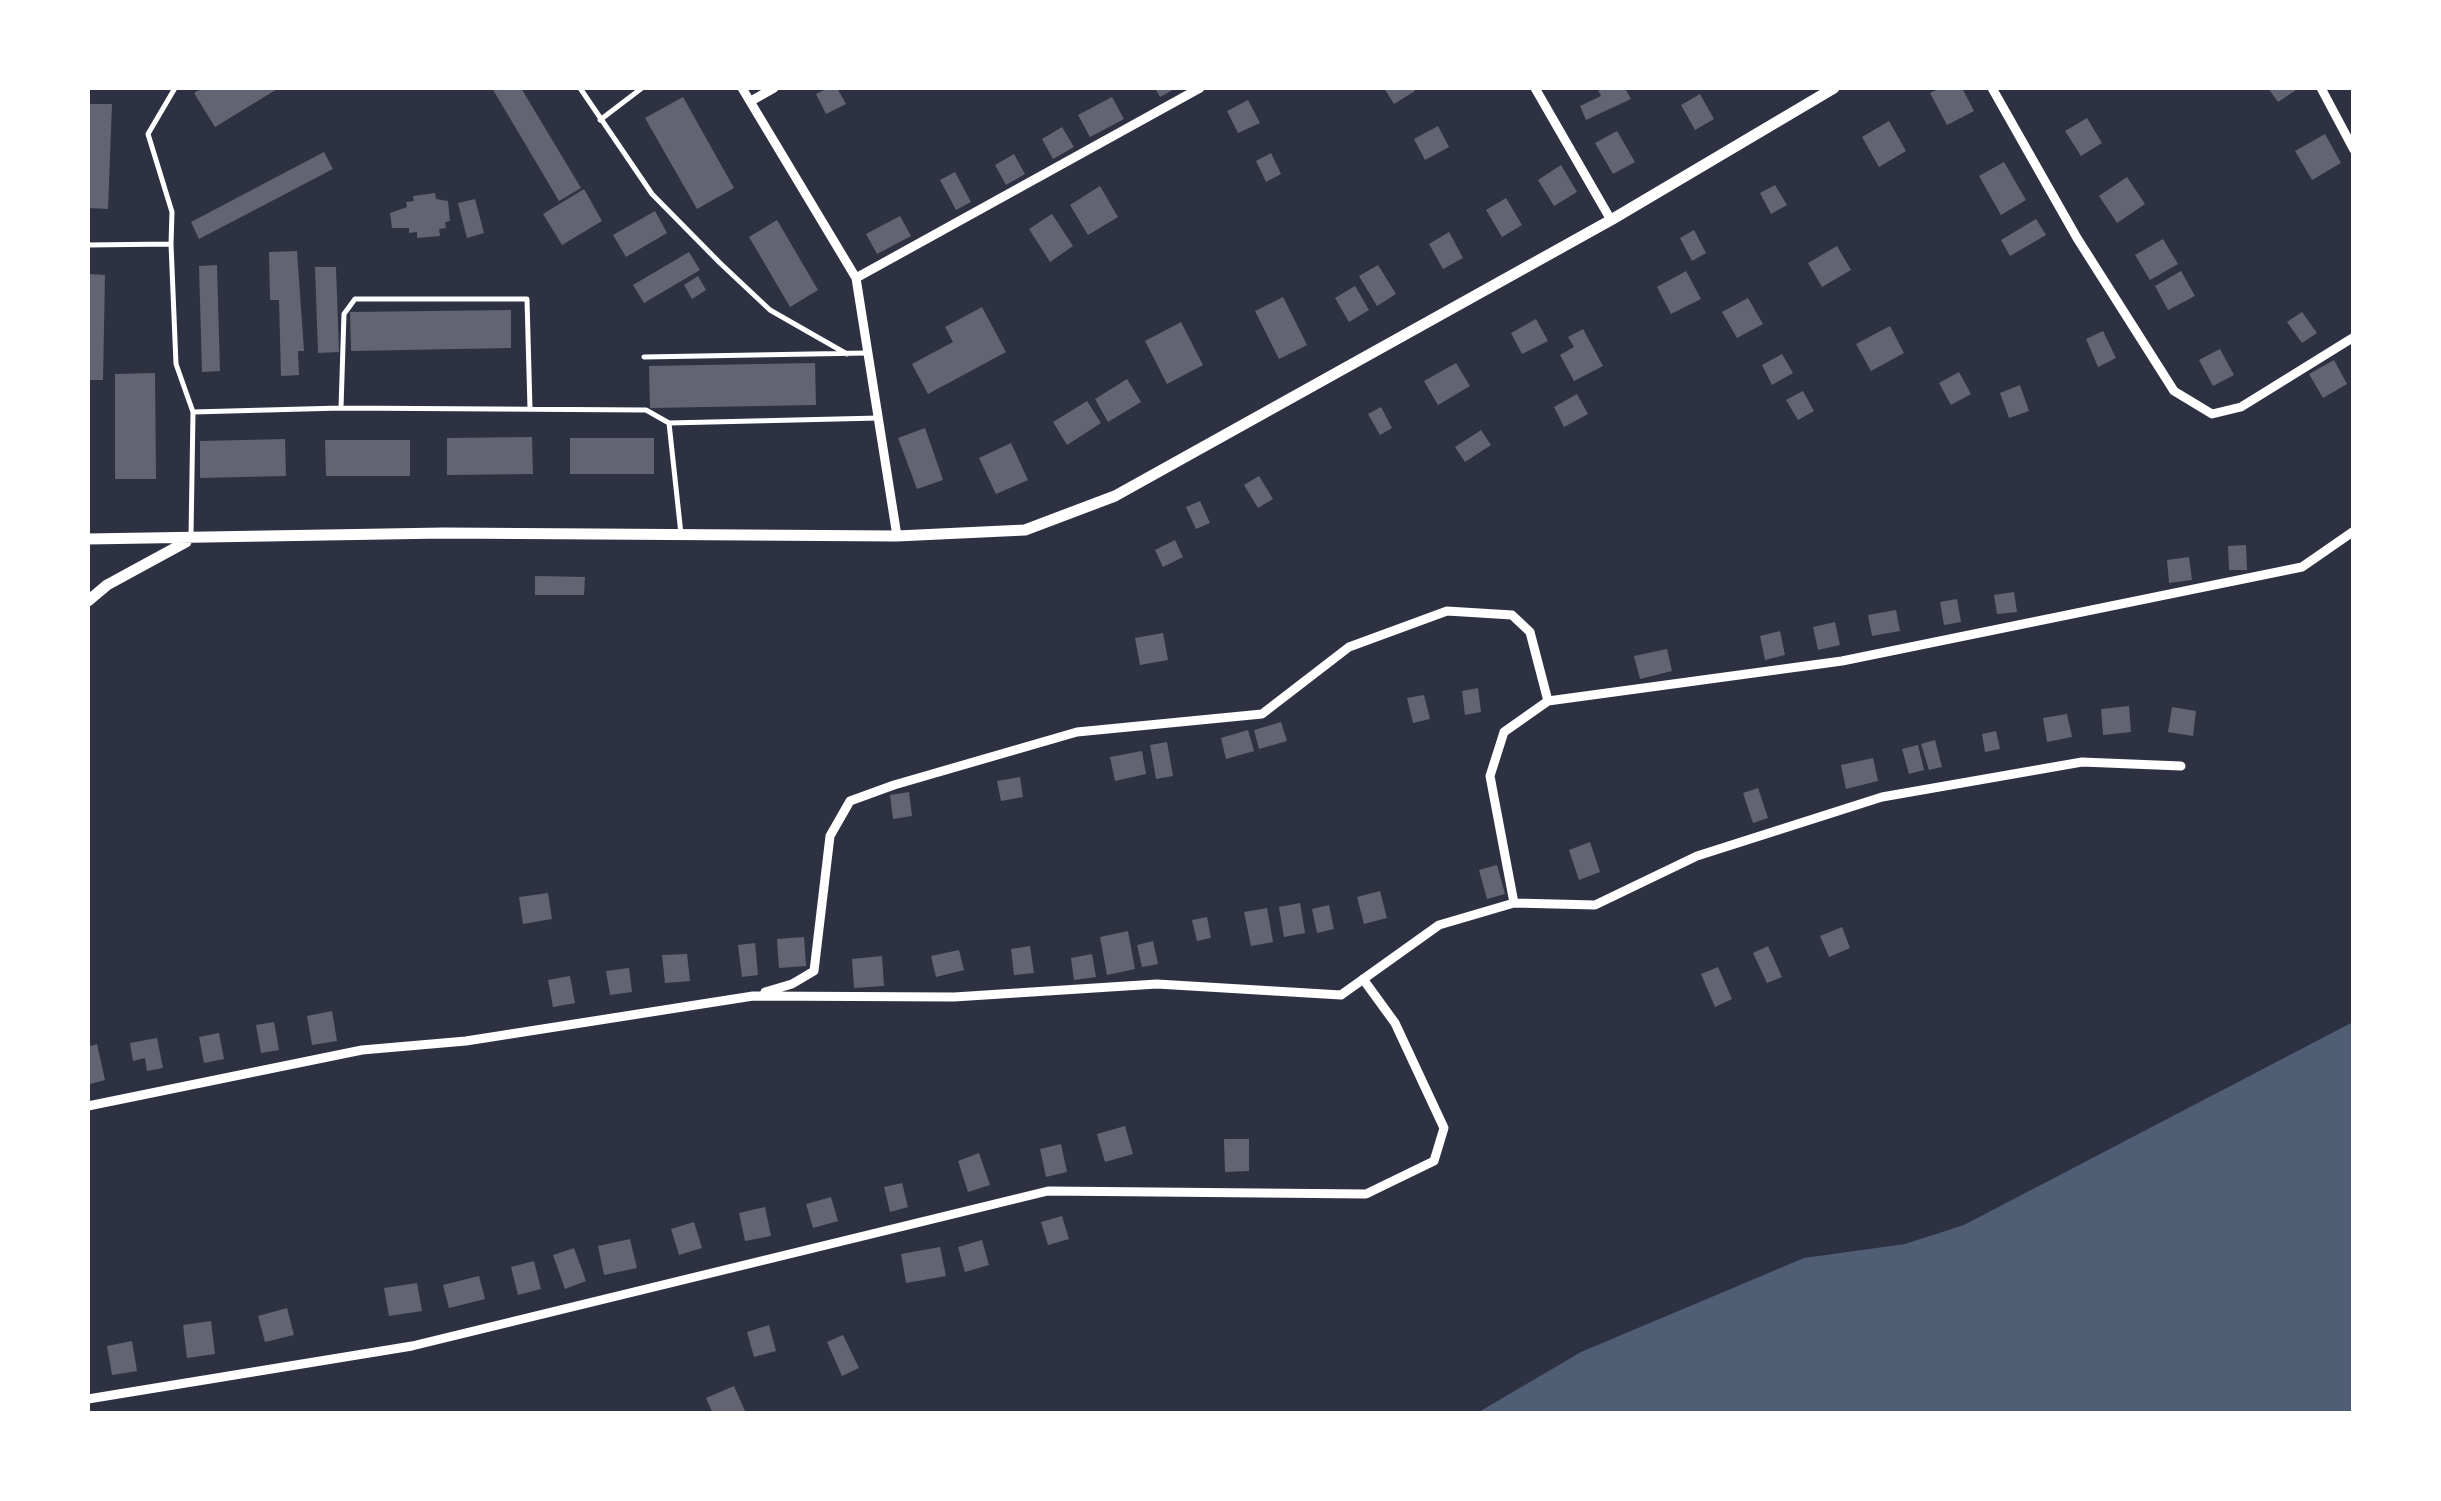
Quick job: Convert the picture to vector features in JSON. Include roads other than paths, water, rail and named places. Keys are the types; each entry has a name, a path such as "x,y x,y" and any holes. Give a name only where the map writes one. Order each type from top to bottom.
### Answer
{"street":[{"path":"742,88 856,278 897,536"},
{"path":"751,101 774,88"},
{"path":"856,278 1200,88"},
{"path":"1535,88 1611,220"},
{"path":"88,539 444,533 897,536 1025,530 1116,496 1611,220 1834,88"},
{"path":"1992,88 2078,238 2174,391 2212,414 2242,407 2354,337"},
{"path":"2321,88 2354,150"},
{"path":"1514,903 1490,776 1504,732 1548,701 1842,661 2302,567 2354,532"},
{"path":"88,602 107,585 190,539"},
{"path":"88,1106 362,1050 466,1041 753,996 792,984 814,972 830,836 850,802 894,785 1076,732 1262,714 1349,647 1448,611 1512,615 1530,632 1548,701"},
{"path":"753,996 954,998 1157,984 1341,995 1439,925 1514,903 1595,905 1697,856 1882,797 2082,762 2181,766"},
{"path":"88,1400 412,1346 1048,1191 1366,1194 1434,1161 1444,1128 1395,1023 1363,978"}],"lane":[{"path":"176,88 148,134 172,212 176,364 193,412 190,539"},
{"path":"580,88 652,194 720,263 770,310 847,354"},
{"path":"600,120 642,88"},
{"path":"88,245 171,244"},
{"path":"341,408 344,314 356,299 528,299 530,409"},
{"path":"644,358 868,353"},
{"path":"193,412 341,408 646,410 669,422 878,418"},
{"path":"669,422 681,534"}],"water":[{"path":"2353,1022 2353,1413 1477,1413 1581,1352 1804,1258 1905,1244 1964,1225"}]}
